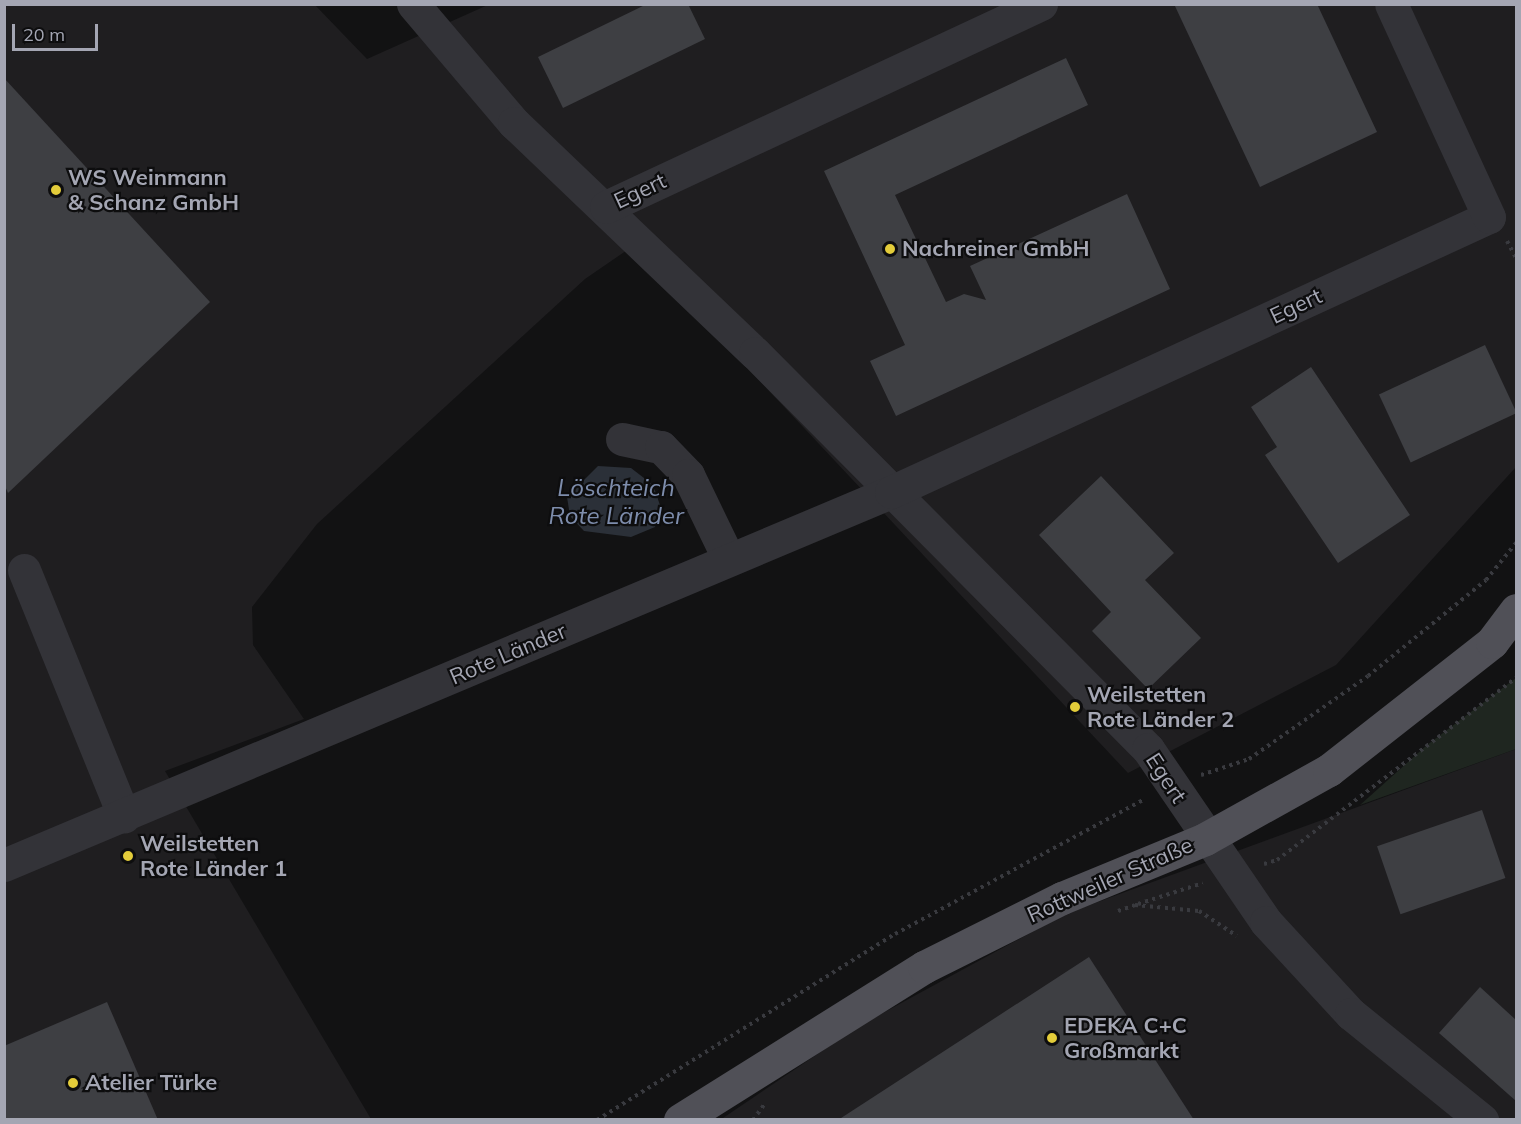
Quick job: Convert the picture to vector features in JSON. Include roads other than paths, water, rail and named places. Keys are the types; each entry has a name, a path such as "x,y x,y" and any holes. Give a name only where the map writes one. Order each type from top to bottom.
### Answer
{"main road":[{"name":"Rottweiler Straße","path":"680,1119 924,967 1062,898 1205,839 1329,770 1492,642 1516,610"}],"street":[{"path":"413,4 514,123 606,207"},
{"name":"Egert","path":"1041,4 606,207 1148,749 1205,839 1233,874 1266,922 1352,1014 1482,1119"},
{"name":"Egert","path":"891,492 1489,217 1391,4"},
{"path":"622,439 661,447 688,475 729,561"},
{"name":"Rote Länder","path":"4,865 891,492"},
{"path":"24,570 124,816"}],"water":[{"name":"Löschteich Rote Länder","path":"598,466 631,468 653,485 661,508 655,527 631,537 584,531 570,516 567,497"}],"place":[{"name":"WS Weinmann & Schanz GmbH","path":"56,190"},
{"name":"Nachreiner GmbH","path":"890,249"},
{"name":"Weilstetten Rote Länder 2","path":"1075,707"},
{"name":"Weilstetten Rote Länder 1","path":"128,856"},
{"name":"EDEKA C+C Großmarkt","path":"1052,1038"},
{"name":"Atelier Türke","path":"73,1083"}]}
